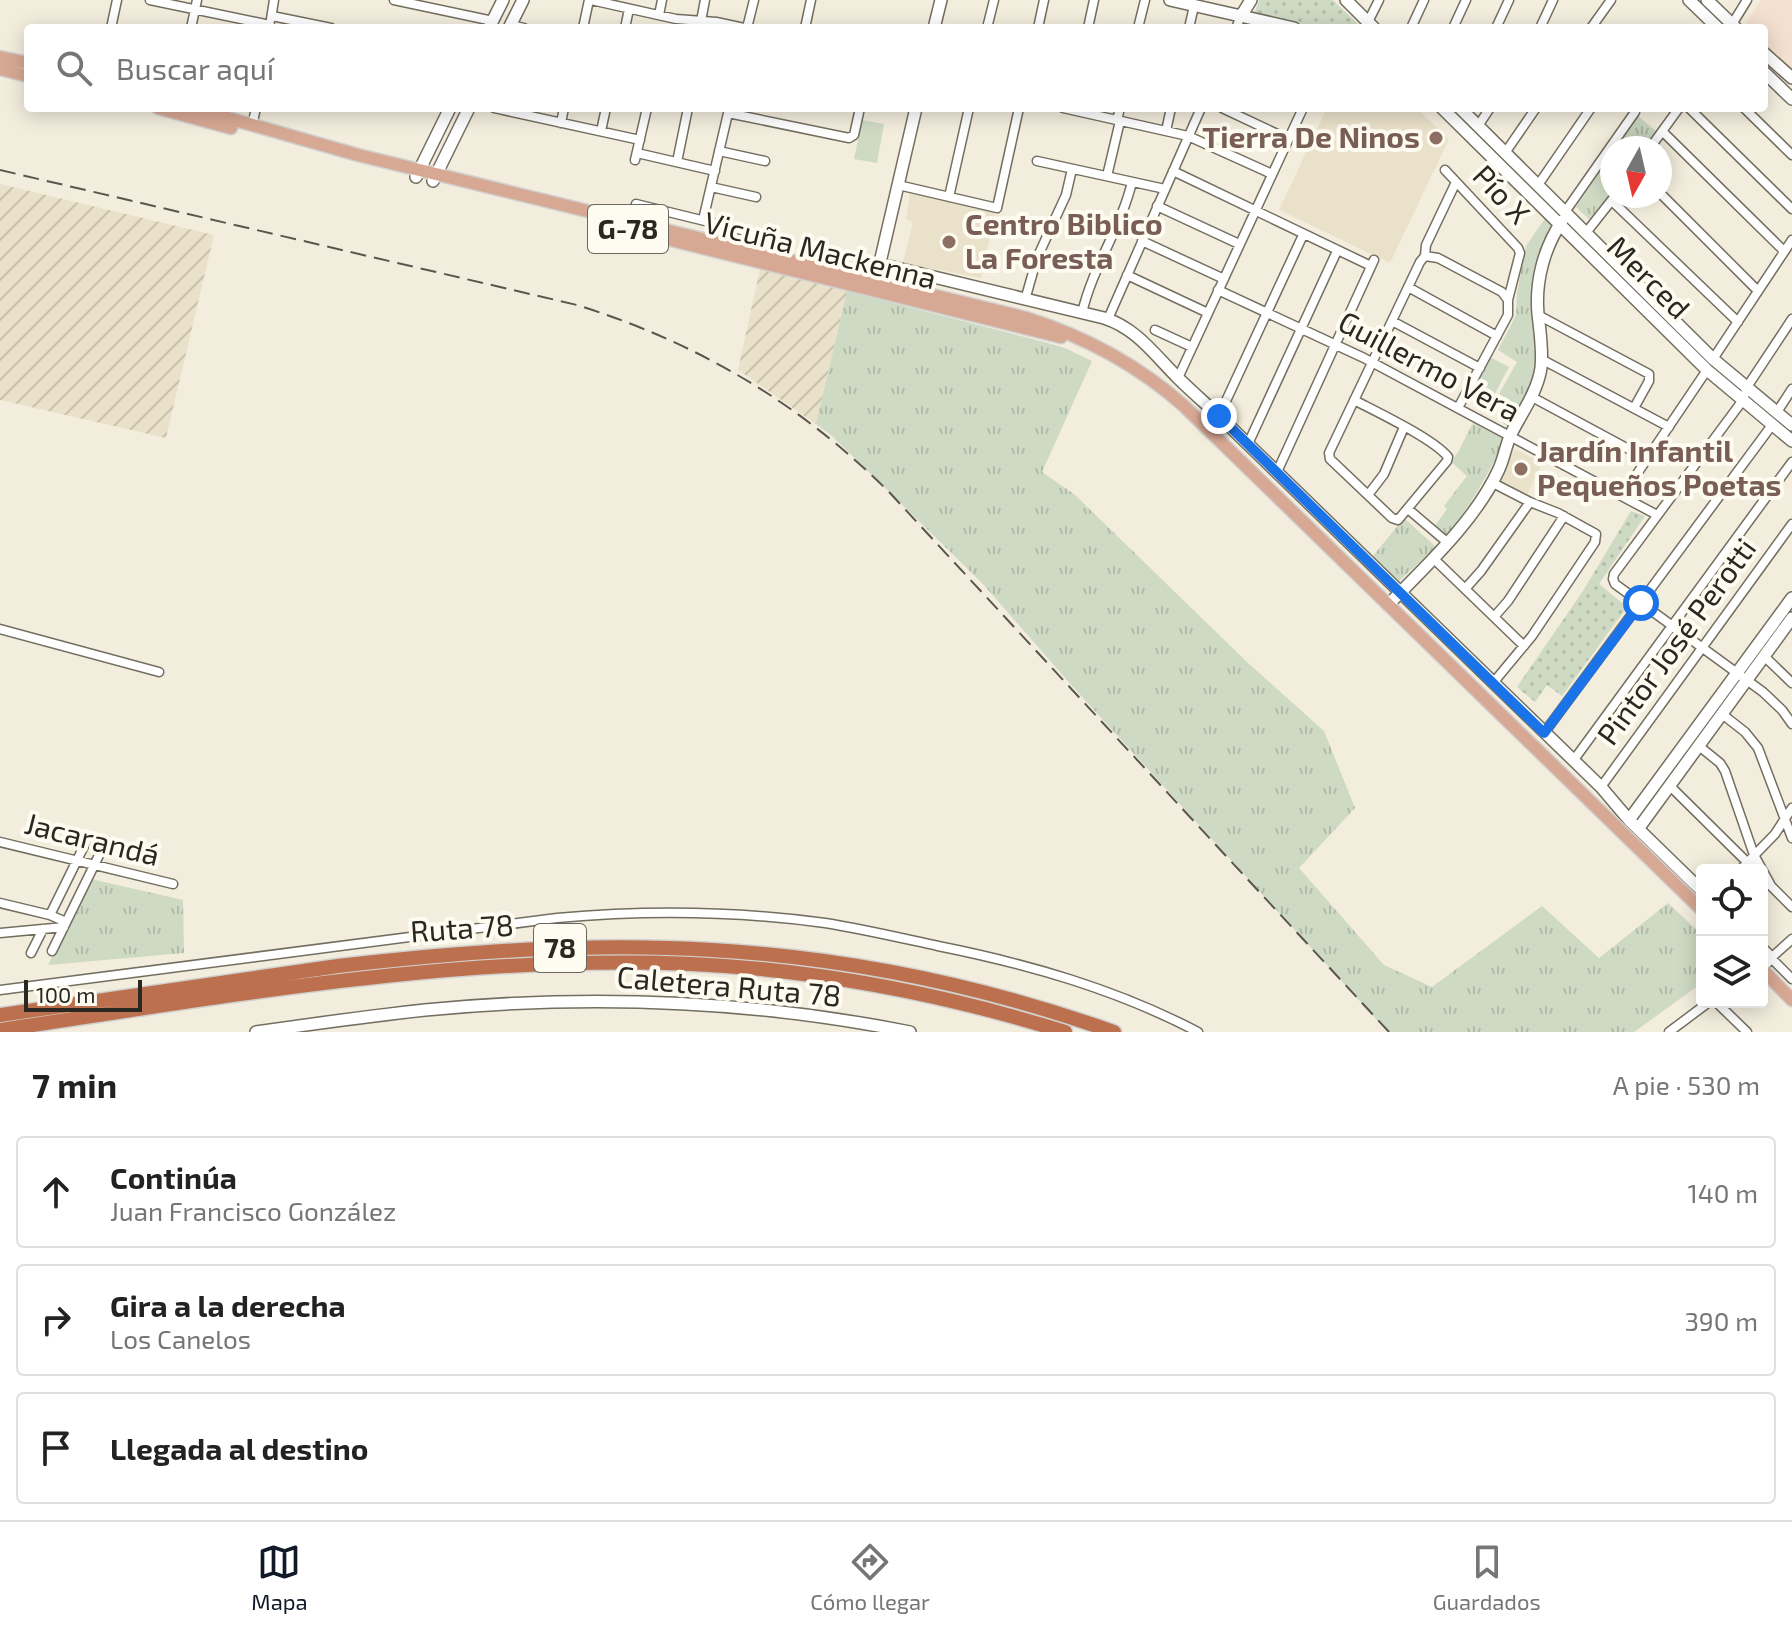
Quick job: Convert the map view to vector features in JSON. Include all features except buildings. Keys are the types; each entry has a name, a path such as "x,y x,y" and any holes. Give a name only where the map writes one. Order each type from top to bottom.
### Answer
{"highway":[{"name":"Ruta 78","path":"0,1015 385,961 503,951 642,947 779,955 881,970 984,992 1114,1032"},
{"name":"Ruta 78","path":"0,1030 249,993 393,976 522,965 630,963 734,967 853,981 955,1001 1065,1032"}],"main road":[{"path":"0,57 24,62"},
{"path":"0,69 24,75"},
{"name":"Vicuña Mackenna","path":"174,112 418,173"},
{"name":"Vicuña Mackenna","path":"206,112 434,178 875,286 1026,318 1099,346 1140,370 1174,397 1696,904"},
{"path":"1768,968 1792,1000"}],"street":[{"path":"112,24 117,0"},
{"path":"150,0 196,5 270,23 274,0"},
{"path":"394,0 491,24 503,0"},
{"path":"511,24 523,0"},
{"path":"584,24 590,0 664,16 725,24"},
{"path":"662,0 665,24"},
{"path":"701,21 705,0"},
{"path":"747,24 754,0"},
{"path":"806,24 811,0"},
{"path":"935,24 941,0"},
{"path":"988,24 994,0"},
{"path":"1039,24 1044,0"},
{"path":"1089,24 1094,0"},
{"path":"1139,24 1145,0"},
{"path":"1170,0 1276,24"},
{"path":"1238,24 1251,0"},
{"path":"1346,0 1370,24"},
{"path":"1371,24 1379,0"},
{"path":"1413,24 1424,0"},
{"path":"1455,24 1466,0"},
{"path":"1498,24 1509,0"},
{"path":"1542,24 1553,0"},
{"path":"1594,24 1611,0"},
{"path":"1689,0 1714,24"},
{"path":"1707,0 1729,24"},
{"path":"1734,24 1747,0"},
{"path":"1191,24 1202,5"},
{"path":"1768,57 1792,78"},
{"path":"1768,76 1792,99"},
{"path":"252,126 255,112"},
{"path":"418,173 448,112"},
{"path":"434,178 467,112"},
{"path":"512,112 640,140"},
{"path":"561,123 563,112"},
{"path":"601,131 605,112"},
{"path":"646,112 636,157 715,171"},
{"path":"677,162 687,112"},
{"path":"703,220 728,112"},
{"path":"732,112 849,138 854,135 859,112"},
{"path":"875,286 915,112"},
{"path":"949,197 968,112"},
{"path":"898,185 997,208 1018,112"},
{"path":"1080,112 1188,136 1272,174"},
{"path":"1107,176 1120,112"},
{"path":"1166,131 1170,112"},
{"path":"1108,319 1199,112"},
{"path":"1231,112 1288,139"},
{"path":"1178,378 1301,112"},
{"name":"Merced","path":"1446,112 1585,234 1743,400 1792,441"},
{"name":"Merced","path":"1464,112 1710,364 1747,387 1792,425"},
{"path":"1478,126 1487,112"},
{"path":"1505,153 1533,112"},
{"path":"1538,185 1588,112"},
{"path":"1388,605 1448,543 1499,469 1510,437 1532,397 1538,378 1541,359 1538,296 1542,266 1564,217 1635,112"},
{"path":"1660,136 1676,112"},
{"path":"1693,112 1792,209"},
{"path":"1748,112 1792,155"},
{"path":"1663,132 1784,251"},
{"path":"719,151 765,161"},
{"path":"1037,161 1165,189"},
{"path":"1025,300 1037,258 1066,195 1072,169"},
{"name":"Pío X","path":"1445,170 1519,249 1508,300"},
{"path":"1173,171 1337,251 1373,263 1277,472"},
{"path":"1082,313 1092,279 1124,209 1132,182"},
{"path":"1354,400 1446,453 1448,459 1400,519 1396,520 1328,455 1354,400 1372,362 1421,260 1425,256 1426,245 1456,182"},
{"path":"711,187 756,197"},
{"path":"636,204 762,235"},
{"path":"1672,205 1758,291"},
{"path":"1157,206 1239,244"},
{"path":"1585,234 1606,208"},
{"path":"1624,208 1738,322"},
{"path":"1219,416 1303,235"},
{"path":"1622,496 1792,240"},
{"path":"1142,241 1224,279"},
{"path":"1248,444 1337,251"},
{"path":"1425,256 1438,258 1476,278 1502,292 1508,300 1508,315 1458,408"},
{"path":"860,259 1108,319 1133,332 1601,787 1696,885"},
{"path":"1127,275 1208,313"},
{"path":"1408,287 1497,336"},
{"name":"Guillermo Vera","path":"1218,290 1372,362 1657,515"},
{"path":"1538,315 1647,373 1650,376 1634,408"},
{"path":"1792,319 1747,387 1743,400 1613,579 1615,584 1770,697 1792,724"},
{"path":"1392,321 1480,368"},
{"path":"1155,330 1192,347"},
{"path":"1541,359 1669,427"},
{"path":"1777,412 1792,389"},
{"path":"1532,397 1647,459"},
{"path":"1544,733 1772,425"},
{"path":"1368,495 1384,474 1404,427"},
{"path":"1573,761 1792,462"},
{"path":"1491,482 1596,534 1595,542 1524,646 1493,683"},
{"path":"1465,589 1530,502"},
{"path":"1408,509 1448,543"},
{"path":"1494,617 1564,516"},
{"name":"Pintor José Perotti","path":"1601,787 1792,524"},
{"path":"1433,558 1524,646"},
{"path":"1634,824 1742,676 1792,598"},
{"path":"1634,824 1670,786 1722,714 1742,676 1764,656 1790,624"},
{"path":"0,629 159,672"},
{"path":"1764,656 1792,683"},
{"path":"1722,714 1745,732 1758,748 1792,838"},
{"path":"1699,746 1716,759 1725,771 1753,864"},
{"path":"1670,786 1751,859 1792,907"},
{"path":"1746,864 1792,808"},
{"path":"50,915 88,838"},
{"path":"52,951 106,841"},
{"name":"Jacarandá","path":"0,842 173,884"},
{"path":"0,903 50,915 65,925"},
{"path":"31,953 39,929 37,911"},
{"path":"0,990 557,918 699,913 827,924 1007,961 1097,988 1198,1032"},
{"path":"0,933 65,925"},
{"path":"1768,961 1792,939"},
{"path":"1768,966 1792,979"},
{"name":"Caletera Ruta 78","path":"256,1032 427,1010 620,1001 770,1010 910,1032"},
{"path":"1669,1032 1683,1028 1703,1008"},
{"path":"1722,1008 1747,1032"}],"shaded area":[{"path":"1761,0 1792,0 1792,73 1768,51 1768,24 1745,24"},
{"path":"1325,112 1420,112 1449,139 1390,263 1279,210"},
{"path":"0,184 214,235 166,438 0,400"},
{"name":"Centro Biblico La Foresta","path":"910,194 996,210 981,278 903,263 913,222 906,219"},
{"path":"760,269 847,291 816,424 738,370"},
{"name":"Jardín Infantil Pequeños Poetas","path":"1515,449 1542,463 1527,495 1501,482"}],"green space":[{"path":"1259,0 1333,0 1358,24 1298,24 1254,14"},
{"path":"1638,116 1656,131 1653,136 1624,136"},
{"path":"862,120 884,124 877,163 854,159"},
{"path":"1600,172 1600,208 1604,208 1594,224 1576,207"},
{"path":"1546,217 1555,225 1545,249 1536,380 1508,427 1500,421 1510,400 1499,394 1517,362 1498,350 1516,315 1526,246"},
{"path":"847,291 1065,348 1092,361 1042,472 1074,494 1247,662 1324,731 1355,808 1299,868 1384,965 1432,987 1542,906 1599,958 1668,903 1696,929 1696,987 1634,1032 1388,1032 982,583 832,436 816,424"},
{"path":"1488,356 1509,367 1492,399 1471,389"},
{"path":"1473,423 1505,440 1478,490 1446,536 1434,527 1447,509 1444,506 1467,476 1451,462"},
{"path":"1631,511 1645,516 1599,584 1627,607 1562,696 1547,685 1535,702 1517,687 1583,591"},
{"path":"1404,518 1436,547 1396,584 1373,556"},
{"path":"91,879 183,900 184,953 48,965"}],"railway":[{"path":"0,170 577,305 664,338 745,380 820,431 890,493 1389,1032"}],"place":[{"name":"Tierra De Ninos","path":"1436,138"},
{"name":"Centro Biblico La Foresta","path":"949,242"},
{"name":"Jardín Infantil Pequeños Poetas","path":"1521,469"}],"route":[{"path":"1219,416 1544,733 1641,603"}]}
